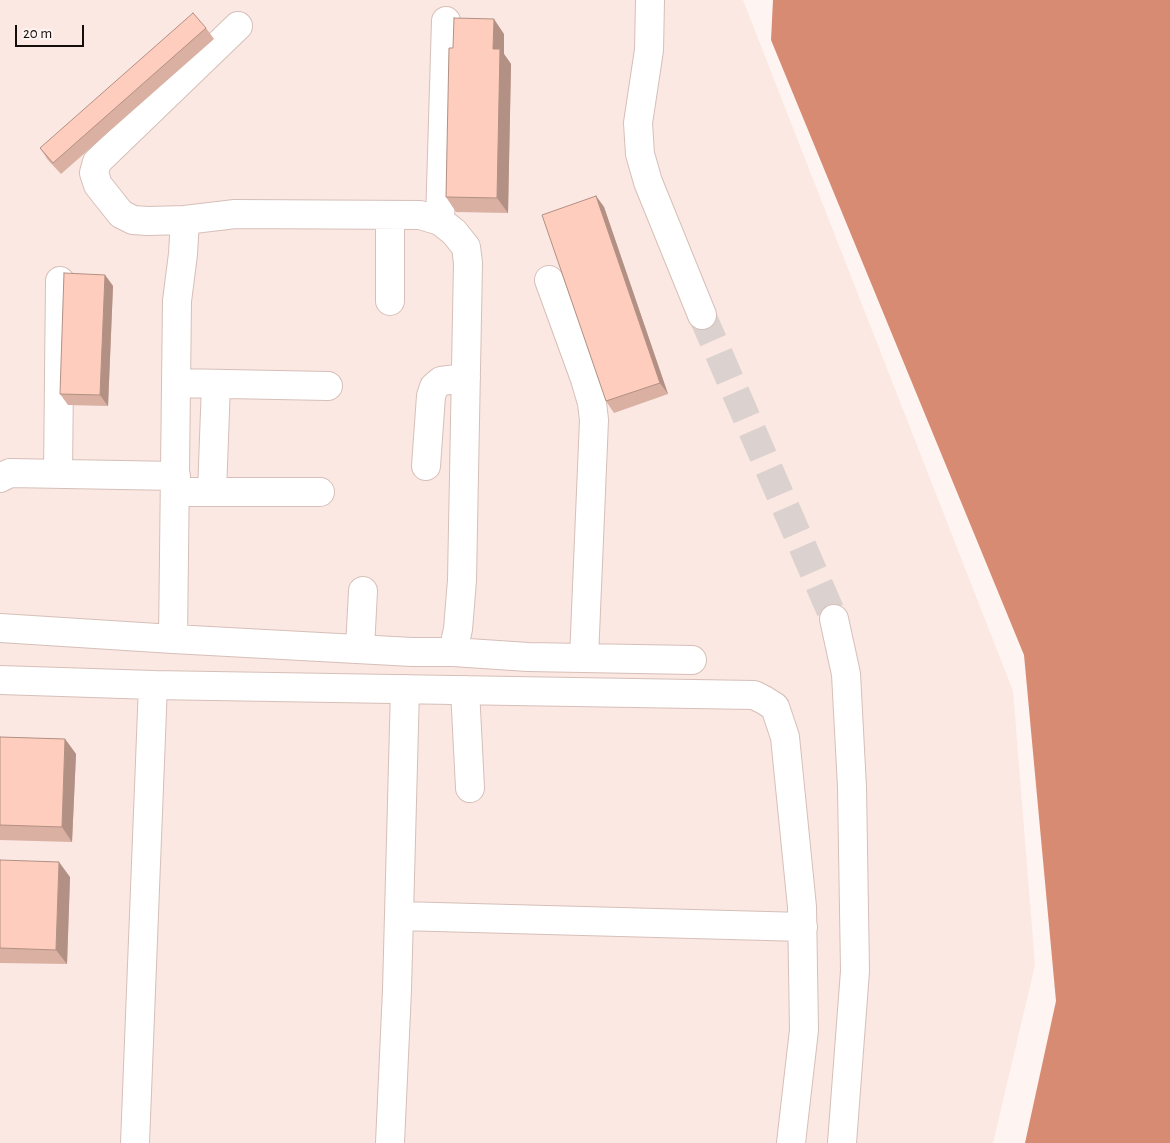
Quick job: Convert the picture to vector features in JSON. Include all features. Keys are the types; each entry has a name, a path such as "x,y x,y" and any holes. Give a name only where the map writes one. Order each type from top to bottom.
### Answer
{"lane":[{"path":"650,0 649,50 638,123 640,154 648,182 702,315"},
{"path":"440,221 446,21"},
{"path":"238,26 97,162 94,173 98,185 121,214 133,220 185,220 235,214 420,216 440,221 454,232 466,247 468,263 461,601 453,652"},
{"path":"390,215 390,300"},
{"path":"173,639 177,301 184,254 185,220"},
{"path":"549,280 585,379 592,403 594,420 584,658"},
{"path":"58,474 60,281"},
{"path":"426,466 431,396 434,387 441,381 466,378"},
{"path":"177,383 328,386"},
{"path":"212,492 216,384"},
{"path":"0,478 10,474 58,474 176,484 212,492 320,492"},
{"path":"360,648 363,591"},
{"path":"834,619 846,674 852,787 855,971 842,1143"},
{"path":"0,628 412,652 453,652 528,657 692,660"},
{"path":"0,680 153,685 754,695 775,707 785,737 803,927 804,1030 790,1143"},
{"path":"135,1143 153,685"},
{"path":"390,1143 400,916 405,689"},
{"path":"465,690 470,788"},
{"path":"400,916 803,927"}],"shaded area":[{"path":"0,0 743,0 1013,691 1035,965 993,1143 0,1143"},
{"path":"773,0 1170,0 1170,1143 1025,1143 1056,1001 1024,655 771,40"}],"building":[{"path":"193,13 206,28 53,163 40,148"},
{"path":"454,18 494,19 493,49 500,49 497,198 446,197 449,48 453,48"},
{"path":"596,196 660,383 606,401 542,215"},
{"path":"64,273 105,275 100,395 60,394"},
{"path":"0,737 65,739 62,827 0,825"},
{"path":"0,860 59,862 56,950 0,948"}],"tunnel":[{"path":"702,315 834,619"}]}
